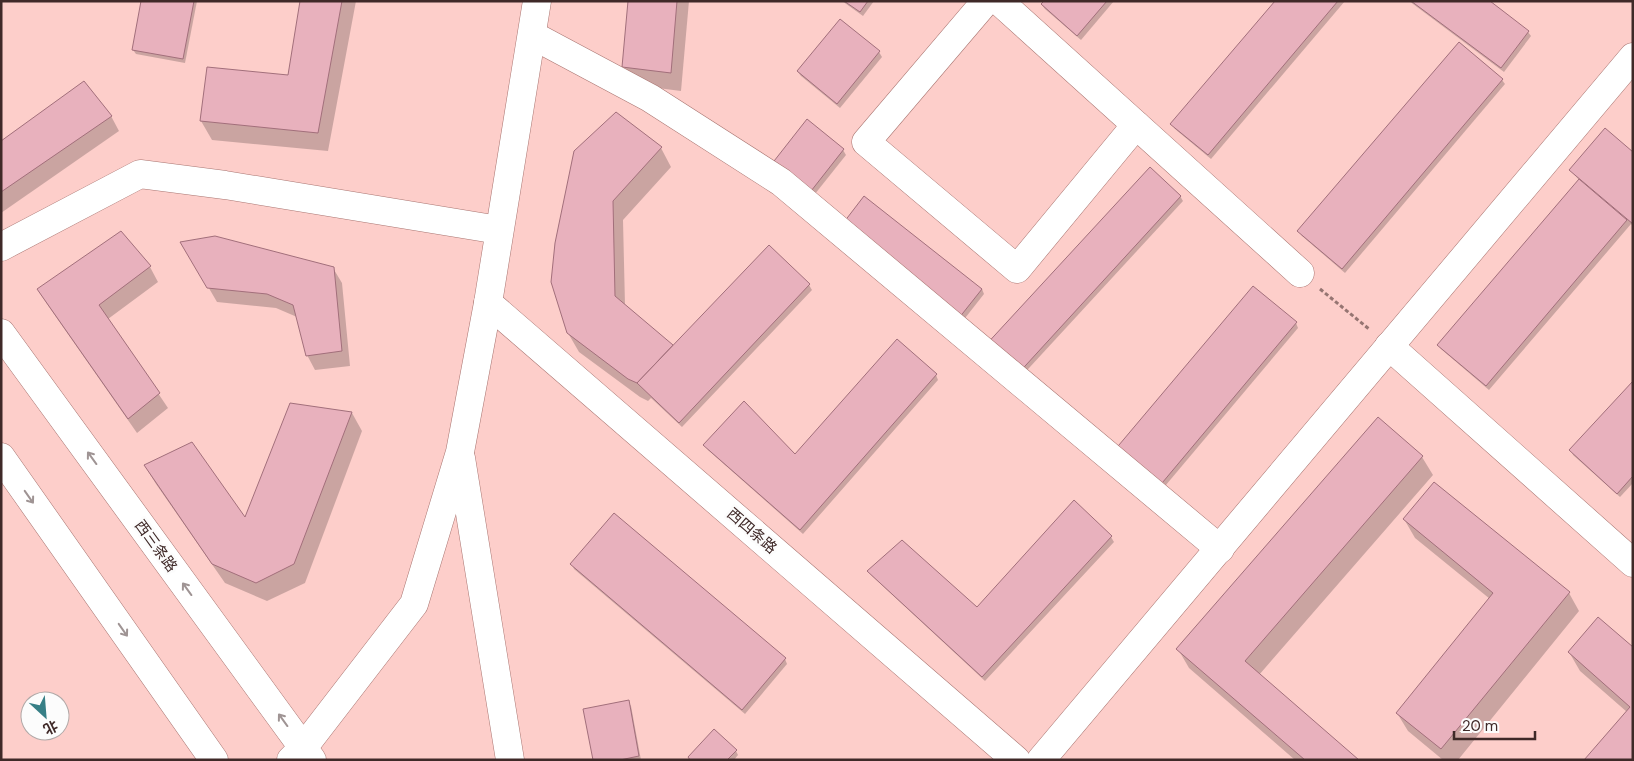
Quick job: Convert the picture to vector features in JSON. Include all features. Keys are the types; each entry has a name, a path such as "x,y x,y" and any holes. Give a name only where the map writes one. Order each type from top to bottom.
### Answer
{"street":[{"path":"302,756 414,604 460,452 488,303 537,1"},
{"path":"986,1 866,142 1017,269 1136,125"},
{"path":"999,1 1300,273"},
{"path":"532,35 650,98 781,182 1220,549"},
{"path":"1041,760 1633,57"},
{"path":"1,247 140,174 225,185 499,230"},
{"name":"西四条路","path":"488,303 1016,760"},
{"name":"西三条路","path":"1,333 302,756"},
{"path":"1389,346 1633,563"},
{"path":"460,452 510,760"},
{"path":"1,458 214,760"}],"path":[{"path":"1300,273 1389,346"}],"building":[{"path":"141,1 194,1 183,59 132,50"},
{"path":"300,1 342,1 318,133 200,121 207,67 288,75"},
{"path":"628,1 677,1 671,73 622,67"},
{"path":"844,1 868,1 860,12"},
{"path":"1044,1 1107,1 1077,36 1041,4"},
{"path":"1275,1 1338,1 1208,155 1170,124"},
{"path":"1411,1 1490,1 1529,31 1501,68"},
{"path":"840,19 880,51 837,104 797,71"},
{"path":"1459,42 1503,79 1342,269 1297,231"},
{"path":"84,81 112,116 1,192 1,141"},
{"path":"616,112 662,147 613,201 615,296 673,345 637,383 628,379 567,333 551,282 555,243 574,151"},
{"path":"807,119 844,149 804,200 767,170"},
{"path":"1605,128 1633,152 1633,224 1569,170"},
{"path":"1150,167 1181,196 1015,377 983,348"},
{"path":"1579,179 1627,220 1486,386 1437,345"},
{"path":"864,196 982,289 959,318 841,226"},
{"path":"121,231 151,266 99,305 160,393 128,419 37,289"},
{"path":"215,236 334,267 342,351 306,356 293,305 267,294 207,288 180,242"},
{"path":"769,245 810,284 679,423 637,383"},
{"path":"1253,286 1297,322 1152,495 1108,458"},
{"path":"897,339 937,374 800,530 703,445 744,401 795,454"},
{"path":"1633,381 1633,476 1617,494 1569,450"},
{"path":"290,403 352,412 294,564 256,583 212,564 144,465 192,442 245,517"},
{"path":"1378,417 1423,456 1245,661 1359,760 1305,760 1176,649"},
{"path":"1434,482 1570,592 1441,749 1396,713 1493,593 1403,519"},
{"path":"1074,500 1112,536 982,677 867,571 902,540 977,607"},
{"path":"614,513 786,658 742,710 570,564"},
{"path":"1598,617 1633,647 1633,760 1584,760 1630,707 1568,652"},
{"path":"629,700 639,756 620,760 593,760 583,709"},
{"path":"714,729 737,750 727,760 690,760 688,757"}]}
